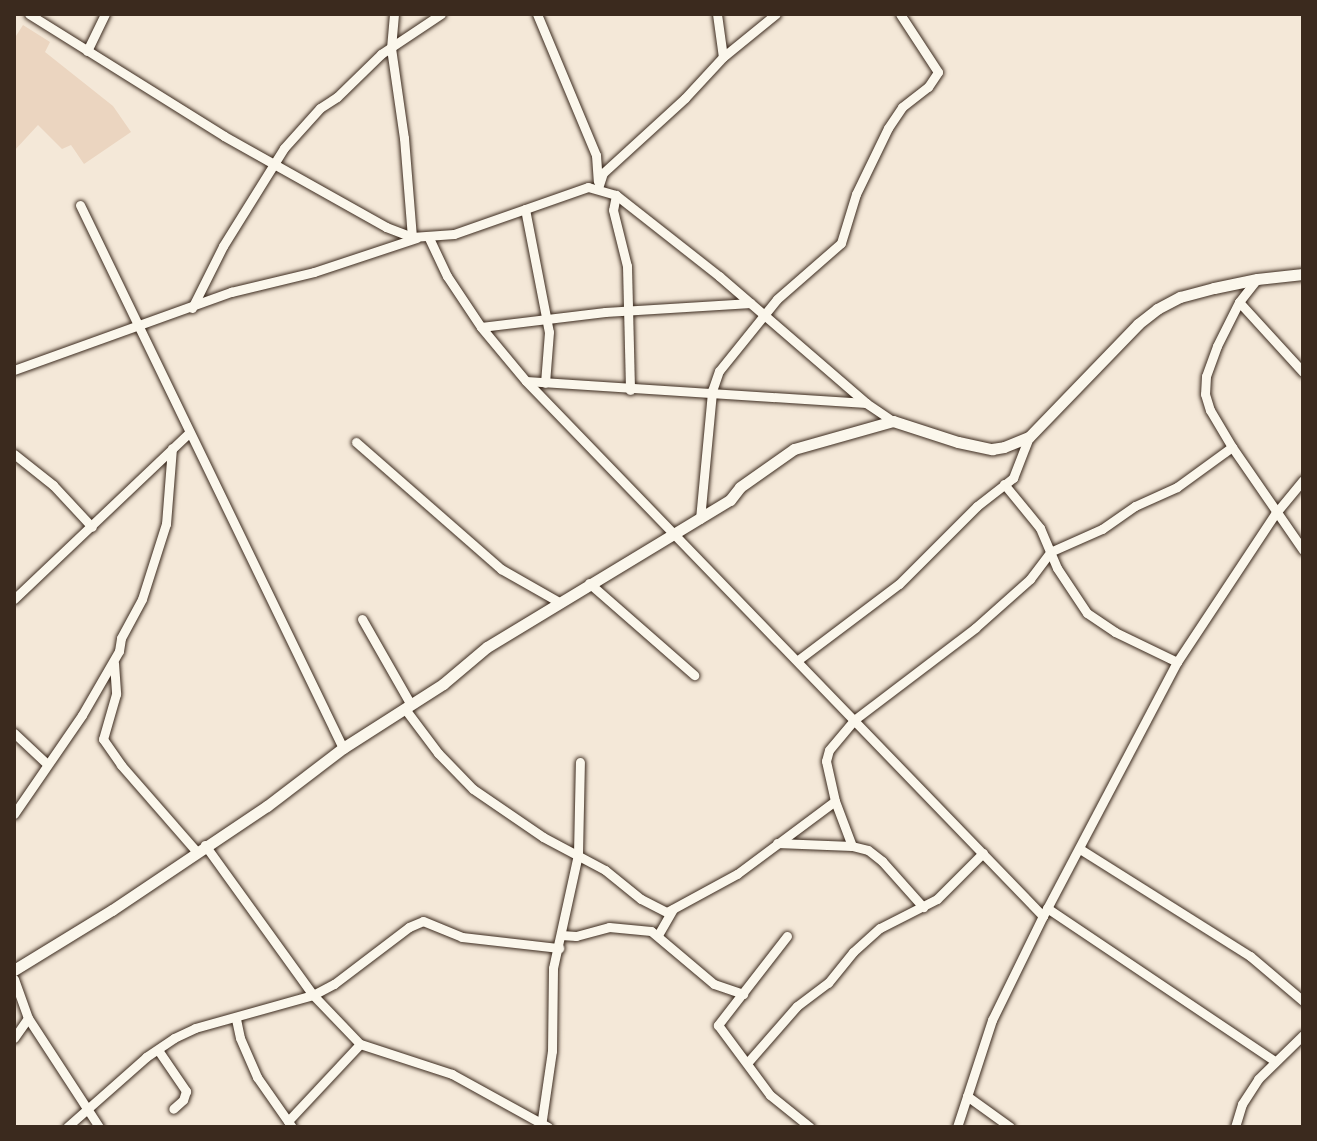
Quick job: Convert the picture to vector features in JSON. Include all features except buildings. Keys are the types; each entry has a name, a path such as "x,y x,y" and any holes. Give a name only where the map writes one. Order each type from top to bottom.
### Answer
{"street":[{"path":"29,14 275,164 386,227 414,238"},
{"path":"87,51 105,14"},
{"path":"394,14 391,48 414,238"},
{"path":"192,308 217,257 275,164 320,108 337,97 362,70 441,14"},
{"path":"537,14 596,155 598,188"},
{"path":"717,14 723,57"},
{"path":"598,188 603,173 685,98 723,57 776,14"},
{"path":"700,519 712,391 732,351 800,277 841,243 856,194 888,128 902,107 928,87 938,72 900,14"},
{"path":"14,370 231,292 314,272 414,238 429,238 493,222 556,195 588,187 616,195 751,303 866,403 893,421 932,435 992,449 1029,437"},
{"path":"616,195 613,210 624,244 630,390"},
{"path":"80,205 343,748"},
{"path":"525,209 547,318 545,383"},
{"path":"429,238 447,276 481,327 526,381 671,535 798,660 983,853 1045,912 1275,1061"},
{"path":"798,660 899,584 1013,478 1029,437 1138,324 1157,309 1180,297 1257,279 1303,274"},
{"path":"1257,279 1239,302 1217,346 1206,376 1205,394 1210,410 1232,447 1275,514 1303,550"},
{"path":"1239,302 1303,372"},
{"path":"481,327 547,318 751,303"},
{"path":"526,381 866,403"},
{"path":"14,970 112,910 267,806 343,748 408,707 487,647 700,519 794,449 893,421"},
{"path":"14,599 189,433"},
{"path":"356,442 501,569 559,602"},
{"path":"852,846 835,801 826,761 829,750 854,720 975,628 1030,579 1050,552 1177,487 1232,447"},
{"path":"14,814 114,662 121,638 142,599 166,524 172,448"},
{"path":"14,454 53,485 92,527"},
{"path":"957,1127 992,1020 1045,912 1177,662 1275,514 1303,480"},
{"path":"1004,484 1040,528 1069,590 1087,613 1115,632 1177,662"},
{"path":"589,583 694,675"},
{"path":"362,619 408,707 438,753 473,789 543,837 605,870 641,899 667,912 737,874 835,801"},
{"path":"114,662 115,702 103,739 201,848 313,995 360,1044 452,1074 543,1126 552,1051 550,989 578,854 580,762"},
{"path":"14,733 47,764"},
{"path":"777,843 852,846 874,854 923,907"},
{"path":"1080,849 1239,949 1303,1001"},
{"path":"748,1062 797,1006 828,983 853,952 880,928 937,899 983,853"},
{"path":"658,935 673,909"},
{"path":"67,1127 158,1050 195,1028 313,995 334,984 409,927 423,921 462,937 559,948"},
{"path":"561,935 576,936 609,927 640,928 658,935 714,984 743,994"},
{"path":"787,936 718,1025 770,1095 810,1127"},
{"path":"14,979 28,1018 99,1127"},
{"path":"14,1038 28,1018"},
{"path":"236,1019 240,1038 257,1077 290,1124 360,1044"},
{"path":"1235,1127 1242,1104 1258,1079 1303,1035"},
{"path":"158,1050 186,1091 183,1100 173,1109"},
{"path":"967,1096 1010,1127"}],"shaded area":[{"path":"23,25 50,42 45,52 113,106 131,132 84,164 71,145 62,149 38,125 14,151 14,39"}]}
